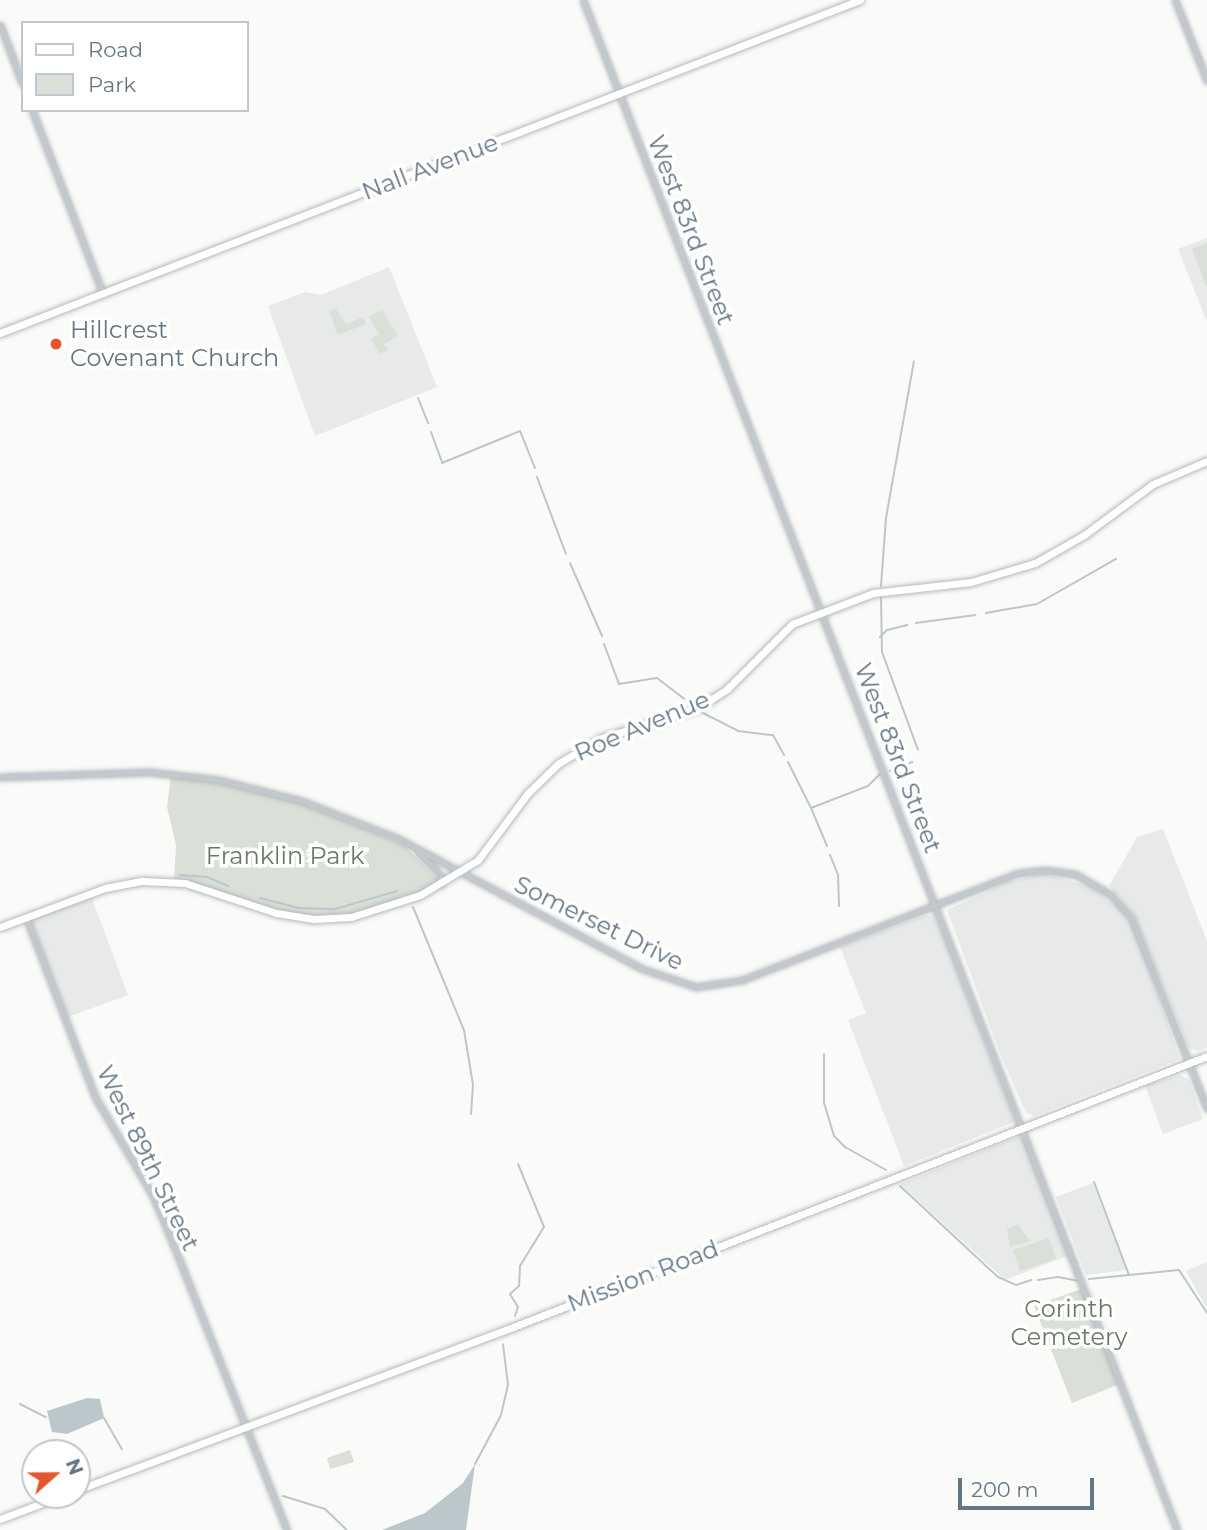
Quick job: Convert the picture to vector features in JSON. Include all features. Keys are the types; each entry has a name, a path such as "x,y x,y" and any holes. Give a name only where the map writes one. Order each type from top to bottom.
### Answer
{"main road":[{"name":"Nall Avenue","path":"0,333 860,0"},
{"name":"Roe Avenue","path":"0,927 98,890 142,881 185,883 285,915 326,919 382,908 442,885 486,852 528,793 559,763 602,738 698,708 736,681 784,629 821,611 873,593 971,582 1035,563 1084,535 1153,484 1207,461"},
{"name":"Mission Road","path":"91,1485 1207,1056"},
{"path":"0,1519 27,1509"}],"street":[{"name":"West 83rd Street","path":"583,0 937,904 1177,1530"},
{"path":"1175,0 1207,81"},
{"path":"0,25 21,80"},
{"path":"34,112 103,294"},
{"name":"Somerset Drive","path":"0,777 111,770 219,780 302,801 413,847 650,973 696,987 742,981 937,904 1033,870 1065,871 1100,887 1118,901 1138,930 1207,1109"},
{"path":"413,847 440,875 442,885"},
{"name":"West 89th Street","path":"26,917 95,1097 152,1194 234,1402 248,1426 287,1530"}],"shaded area":[{"path":"1207,238 1207,322 1178,249"},
{"path":"389,267 437,387 315,436 268,306 305,292 321,295"},
{"path":"1163,829 1207,941 1207,1048 1198,1051 1189,1048 1133,912 1109,886 1137,837"},
{"path":"1045,874 1089,886 1123,910 1137,935 1180,1059 1034,1116 1026,1113 1000,1053 947,910 1010,881"},
{"path":"91,896 128,995 68,1017 31,920"},
{"path":"926,915 934,916 943,933 1014,1122 904,1166 848,1020 866,1013 840,947"},
{"path":"1180,1075 1189,1080 1203,1119 1163,1134 1145,1085"},
{"path":"1018,1137 1025,1140 1070,1255 1005,1280 900,1184"},
{"path":"1093,1183 1127,1270 1086,1275 1056,1197"},
{"path":"1207,1262 1207,1309 1186,1271"},
{"path":"87,1398 100,1399 104,1418 67,1434 52,1432 47,1411"},
{"path":"475,1464 466,1530 382,1530 425,1513 463,1483"}],"green space":[{"path":"1207,243 1207,285 1206,286 1192,249"},
{"path":"336,309 346,324 363,317 366,324 338,335 329,311"},
{"path":"382,310 398,336 384,344 388,350 380,354 371,339 379,334 369,317"},
{"name":"Franklin Park","path":"171,774 302,801 405,846 439,881 420,895 351,917 294,917 174,882 176,845 167,807"},
{"path":"1018,1224 1030,1241 1010,1247 1007,1229"},
{"path":"1049,1238 1056,1259 1020,1271 1013,1250"},
{"name":"Corinth Cemetery","path":"1084,1288 1120,1384 1072,1403 1034,1306"},
{"path":"350,1450 354,1462 330,1469 327,1458"}],"waterway":[{"path":"881,586 886,518 914,361"},
{"path":"418,398 428,423"},
{"path":"431,432 442,463 520,431 535,468"},
{"path":"537,477 566,554"},
{"path":"986,613 1037,604 1116,559"},
{"path":"570,563 602,636"},
{"path":"881,596 882,652 918,750"},
{"path":"916,623 975,615"},
{"path":"880,637 887,630 907,625"},
{"path":"604,644 619,684 657,678 691,704"},
{"path":"703,713 738,731 773,735 784,755"},
{"path":"788,762 811,808"},
{"path":"890,771 912,762"},
{"path":"827,846 811,808 868,786 880,774"},
{"path":"830,855 838,875 839,906"},
{"path":"180,875 207,877 228,886"},
{"path":"260,898 299,908 335,909 397,891"},
{"path":"413,907 464,1030 473,1085 471,1114"},
{"path":"824,1054 824,1103 834,1136 845,1147 886,1170"},
{"path":"515,1316 518,1307 510,1294 519,1286 520,1266 544,1227 518,1164"},
{"path":"1094,1182 1129,1275"},
{"path":"900,1186 998,1277 1016,1285 1031,1280"},
{"path":"1089,1279 1179,1270 1207,1313"},
{"path":"1038,1280 1058,1277 1078,1281"},
{"path":"475,1464 501,1415 508,1385 503,1344"},
{"path":"20,1404 46,1417"},
{"path":"104,1418 122,1449"},
{"path":"283,1496 325,1509 347,1530"}],"place":[{"name":"Hillcrest Covenant Church","path":"56,344"}]}
